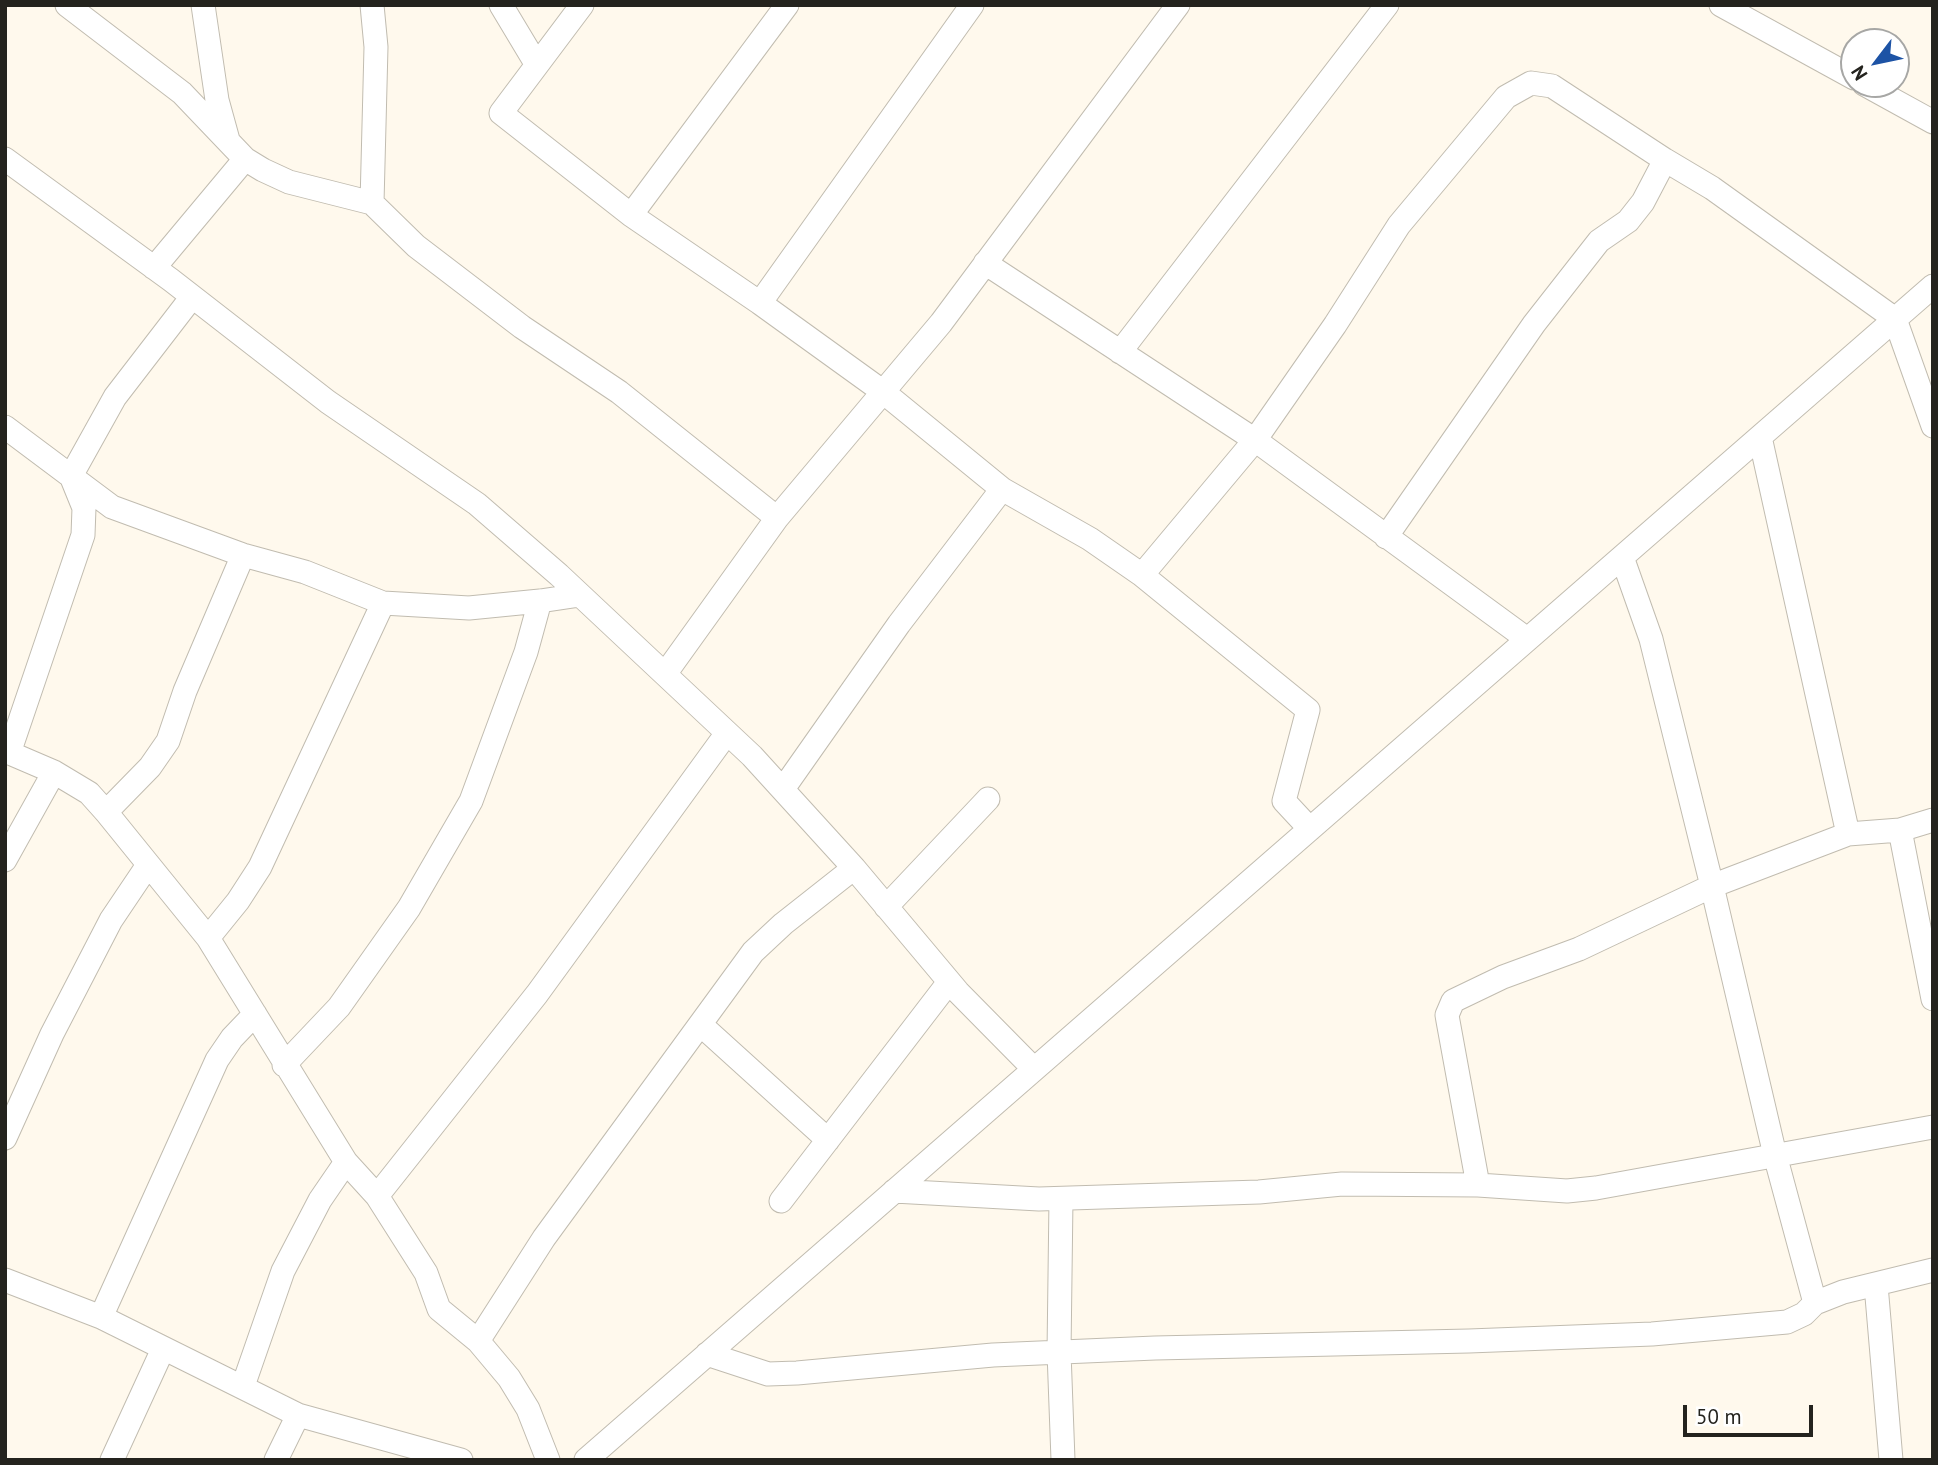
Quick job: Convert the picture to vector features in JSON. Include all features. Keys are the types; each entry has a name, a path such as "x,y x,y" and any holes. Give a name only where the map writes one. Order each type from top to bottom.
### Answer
{"street":[{"path":"67,5 182,93 237,151 263,170 289,182 372,204 416,246 522,327 620,392 777,518"},
{"path":"203,5 216,100 237,151"},
{"path":"372,5 376,47 372,204"},
{"path":"501,5 537,65"},
{"path":"582,5 501,113 631,215 760,303 881,391 1002,489 1090,540 1142,575 1308,710 1284,801 1310,829"},
{"path":"631,215 787,5"},
{"path":"760,303 972,5"},
{"path":"665,674 777,518 881,391 941,323 1178,5"},
{"path":"1120,352 1387,5"},
{"path":"1721,5 1840,70"},
{"path":"1142,575 1255,440 1335,325 1399,225 1506,97 1531,83 1552,86 1712,188 1895,319 1933,426"},
{"path":"1889,98 1933,122"},
{"path":"154,268 237,151"},
{"path":"5,159 154,268 328,402 477,504 580,595 783,789 854,868 949,982 1034,1069"},
{"path":"1385,537 1534,324 1599,241 1628,221 1643,202 1665,160"},
{"path":"985,263 1255,440 1527,639"},
{"path":"586,1460 1933,286"},
{"path":"71,476 115,397 191,297"},
{"path":"5,427 112,506 243,555 305,572 383,603 469,608 580,595"},
{"path":"1760,437 1848,834"},
{"path":"71,476 84,508 83,536 7,752 54,772 89,793 208,938 346,1162 377,1196 426,1273 439,1309 478,1341 509,1378 528,1409 548,1460"},
{"path":"783,789 899,624 1002,489"},
{"path":"106,812 150,767 167,741 185,691 243,555"},
{"path":"1622,557 1651,639 1775,1155 1815,1303"},
{"path":"284,1065 339,1007 410,908 471,801 526,652 540,601"},
{"path":"208,938 238,901 260,867 383,603"},
{"path":"377,1196 537,993 727,733"},
{"path":"5,860 54,772"},
{"path":"886,908 988,799"},
{"path":"1478,1185 1447,1015 1453,1001 1503,977 1579,949 1712,886 1848,834 1900,830 1933,820"},
{"path":"1900,830 1933,999"},
{"path":"5,1138 52,1034 105,932 148,865"},
{"path":"478,1341 544,1238 753,952 783,924 854,868"},
{"path":"781,1201 949,982"},
{"path":"101,1317 217,1060 232,1038 255,1014"},
{"path":"701,1025 828,1140"},
{"path":"894,1191 1061,1199 1259,1192 1342,1184 1478,1185 1567,1191 1933,1127"},
{"path":"243,1386 283,1271 320,1200 346,1162"},
{"path":"1061,1199 1059,1352 1063,1460"},
{"path":"707,1354 768,1374 1059,1352 1652,1334 1787,1322 1804,1314 1815,1303 1933,1270"},
{"path":"5,1279 101,1317 298,1415 453,1459"},
{"path":"1876,1285 1891,1460"},
{"path":"113,1460 163,1349"},
{"path":"276,1460 298,1415"}]}
